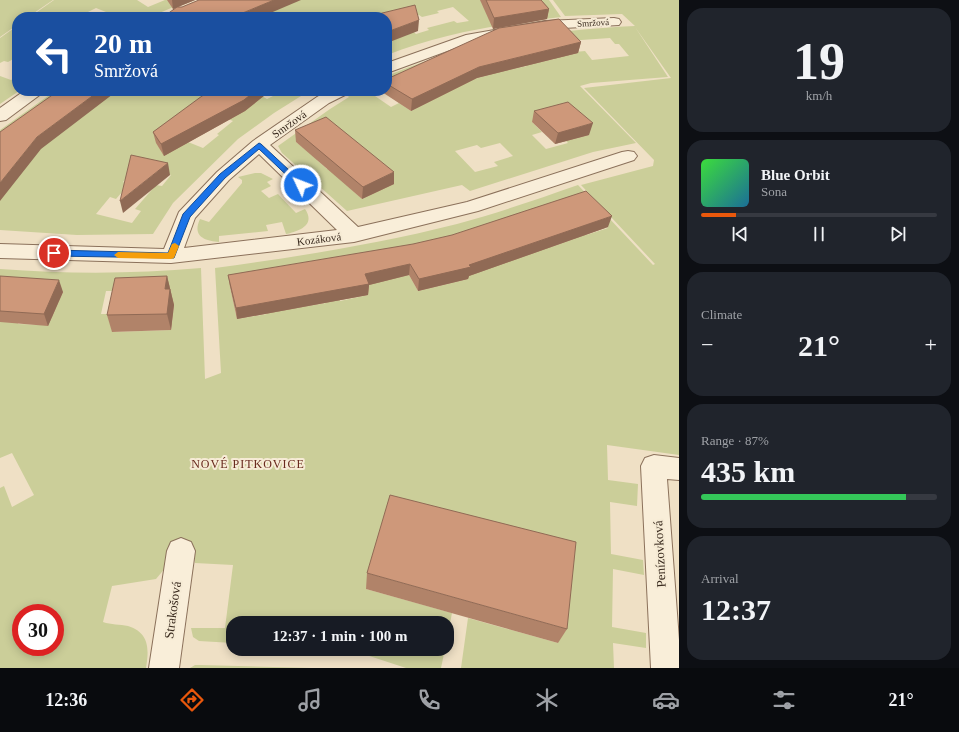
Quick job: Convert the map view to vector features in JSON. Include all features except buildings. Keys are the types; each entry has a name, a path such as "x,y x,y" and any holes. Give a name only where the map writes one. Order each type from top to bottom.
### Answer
{"street":[{"name":"Smržová","path":"392,66 466,40 545,25 614,22"},
{"path":"0,116 28,96"},
{"name":"Smržová","path":"171,256 186,216 223,176 259,145 331,96"},
{"path":"259,145 354,235"},
{"name":"Kozáková","path":"0,251 171,256 354,235 471,207 628,156"},
{"name":"Penízovková","path":"666,668 654,466 679,469"},
{"name":"Strakošová","path":"164,668 181,551"}],"green space":[{"path":"0,0 53,0 35,12 12,12 12,29 0,37"},
{"path":"54,0 137,0 148,7 165,0 190,0 162,12 106,12 96,8 88,12 37,12"},
{"path":"260,0 549,0 561,17 472,30 408,47 392,53 392,12 255,12","holes":["453,7 469,21 457,23 454,21 427,28 429,30 416,34 401,20 419,15 422,17 439,13 437,11"]},
{"path":"553,0 679,0 679,455 607,445 608,480 638,484 637,506 610,502 611,554 643,560 644,575 613,569 612,627 646,633 646,648 613,643 614,668 461,668 468,618 558,643 567,559 483,537 481,547 466,544 468,533 388,512 366,589 452,613 451,616 227,616 233,565 195,563 194,555 181,551 170,552 166,567 156,579 112,586 103,622 128,626 141,633 146,643 148,655 146,668 0,668 0,488 4,486 12,507 34,495 12,453 0,458 0,322 4,322 7,317 21,318 18,324 48,325 63,292 43,290 40,296 18,295 20,289 0,287 0,269 100,273 201,268 205,379 221,373 215,268 397,238 488,215 578,185 653,265 655,264 581,185 653,166 654,160 584,88 671,78 635,27 668,77 591,83 580,86 636,143 593,152 470,191 462,185 347,211 282,153 278,146 349,97 348,96 375,96 391,107 399,103 411,111 442,95 425,84 422,86 413,80 394,89 392,88 392,74 417,64 447,54 509,40 572,31 635,26 622,14 565,16","holes":["610,38 615,44 619,44 629,56 592,60 585,51 575,52 567,41","537,43 554,59 536,63 533,61 524,63 527,66 508,70 505,68 487,72 489,75 470,80 454,63 467,60 470,63 499,55 497,53 509,50 512,52 527,49 524,46","569,112 584,126 581,127 589,135 566,141 568,143 546,149 532,135 542,132 532,122","326,129 340,140 336,143 343,149 348,146 363,158 358,161 372,173 378,171 393,184 362,199 351,189 357,186 333,166 327,169 317,160 322,158 311,148 306,150 296,142","500,143 513,156 494,162 498,166 475,172 455,151 477,145 481,148","583,203 608,228 586,235 581,231 570,235 574,239 551,247 547,243 524,251 528,255 504,263 481,237 498,231 502,235 537,223 534,219 550,214 554,218 571,212 568,208","445,248 451,258 456,257 468,279 418,291 409,275 396,278 386,258 414,252 415,254","357,264 368,295 340,301 338,295 324,298 326,303 296,308 294,303 266,308 267,314 237,319 230,287 251,283 252,289 297,281 295,275 315,272 317,277 339,273 337,268","106,291 137,291 137,293 170,292 169,305 174,305 171,330 113,332 116,314 101,314"]},
{"path":"12,30 12,60 8,62 4,61 0,63 0,38"},
{"path":"0,76 12,80 12,96 0,104"},
{"path":"48,96 262,96 267,99 273,96 301,96 238,139 173,203 153,234 77,235 0,230 0,130","holes":["223,117 233,121 203,148 183,140","136,167 171,175 162,186 156,185 135,209 141,211 132,223 96,214 110,197 116,199 129,184 123,182"]},
{"path":"261,173 273,179 267,182 271,186 261,191 269,198 278,194 296,213 305,209 308,215 307,223 301,229 286,234 282,222 266,225 268,231 219,236 219,242 204,239 197,230 200,219 209,222 242,183 242,180 238,177"},
{"path":"226,620 226,643 199,641 193,637 191,628 225,628"},
{"path":"369,656 444,656 441,668 406,668"},
{"path":"195,665 200,665 312,668 190,668"}],"slow traffic":[{"path":"118,255 171,256 175,246"}],"district":[{"name":"NOVÉ PITKOVICE","path":"248,464"}],"route":[{"path":"54,253 171,256 186,216 223,176 259,145 301,185"}]}
